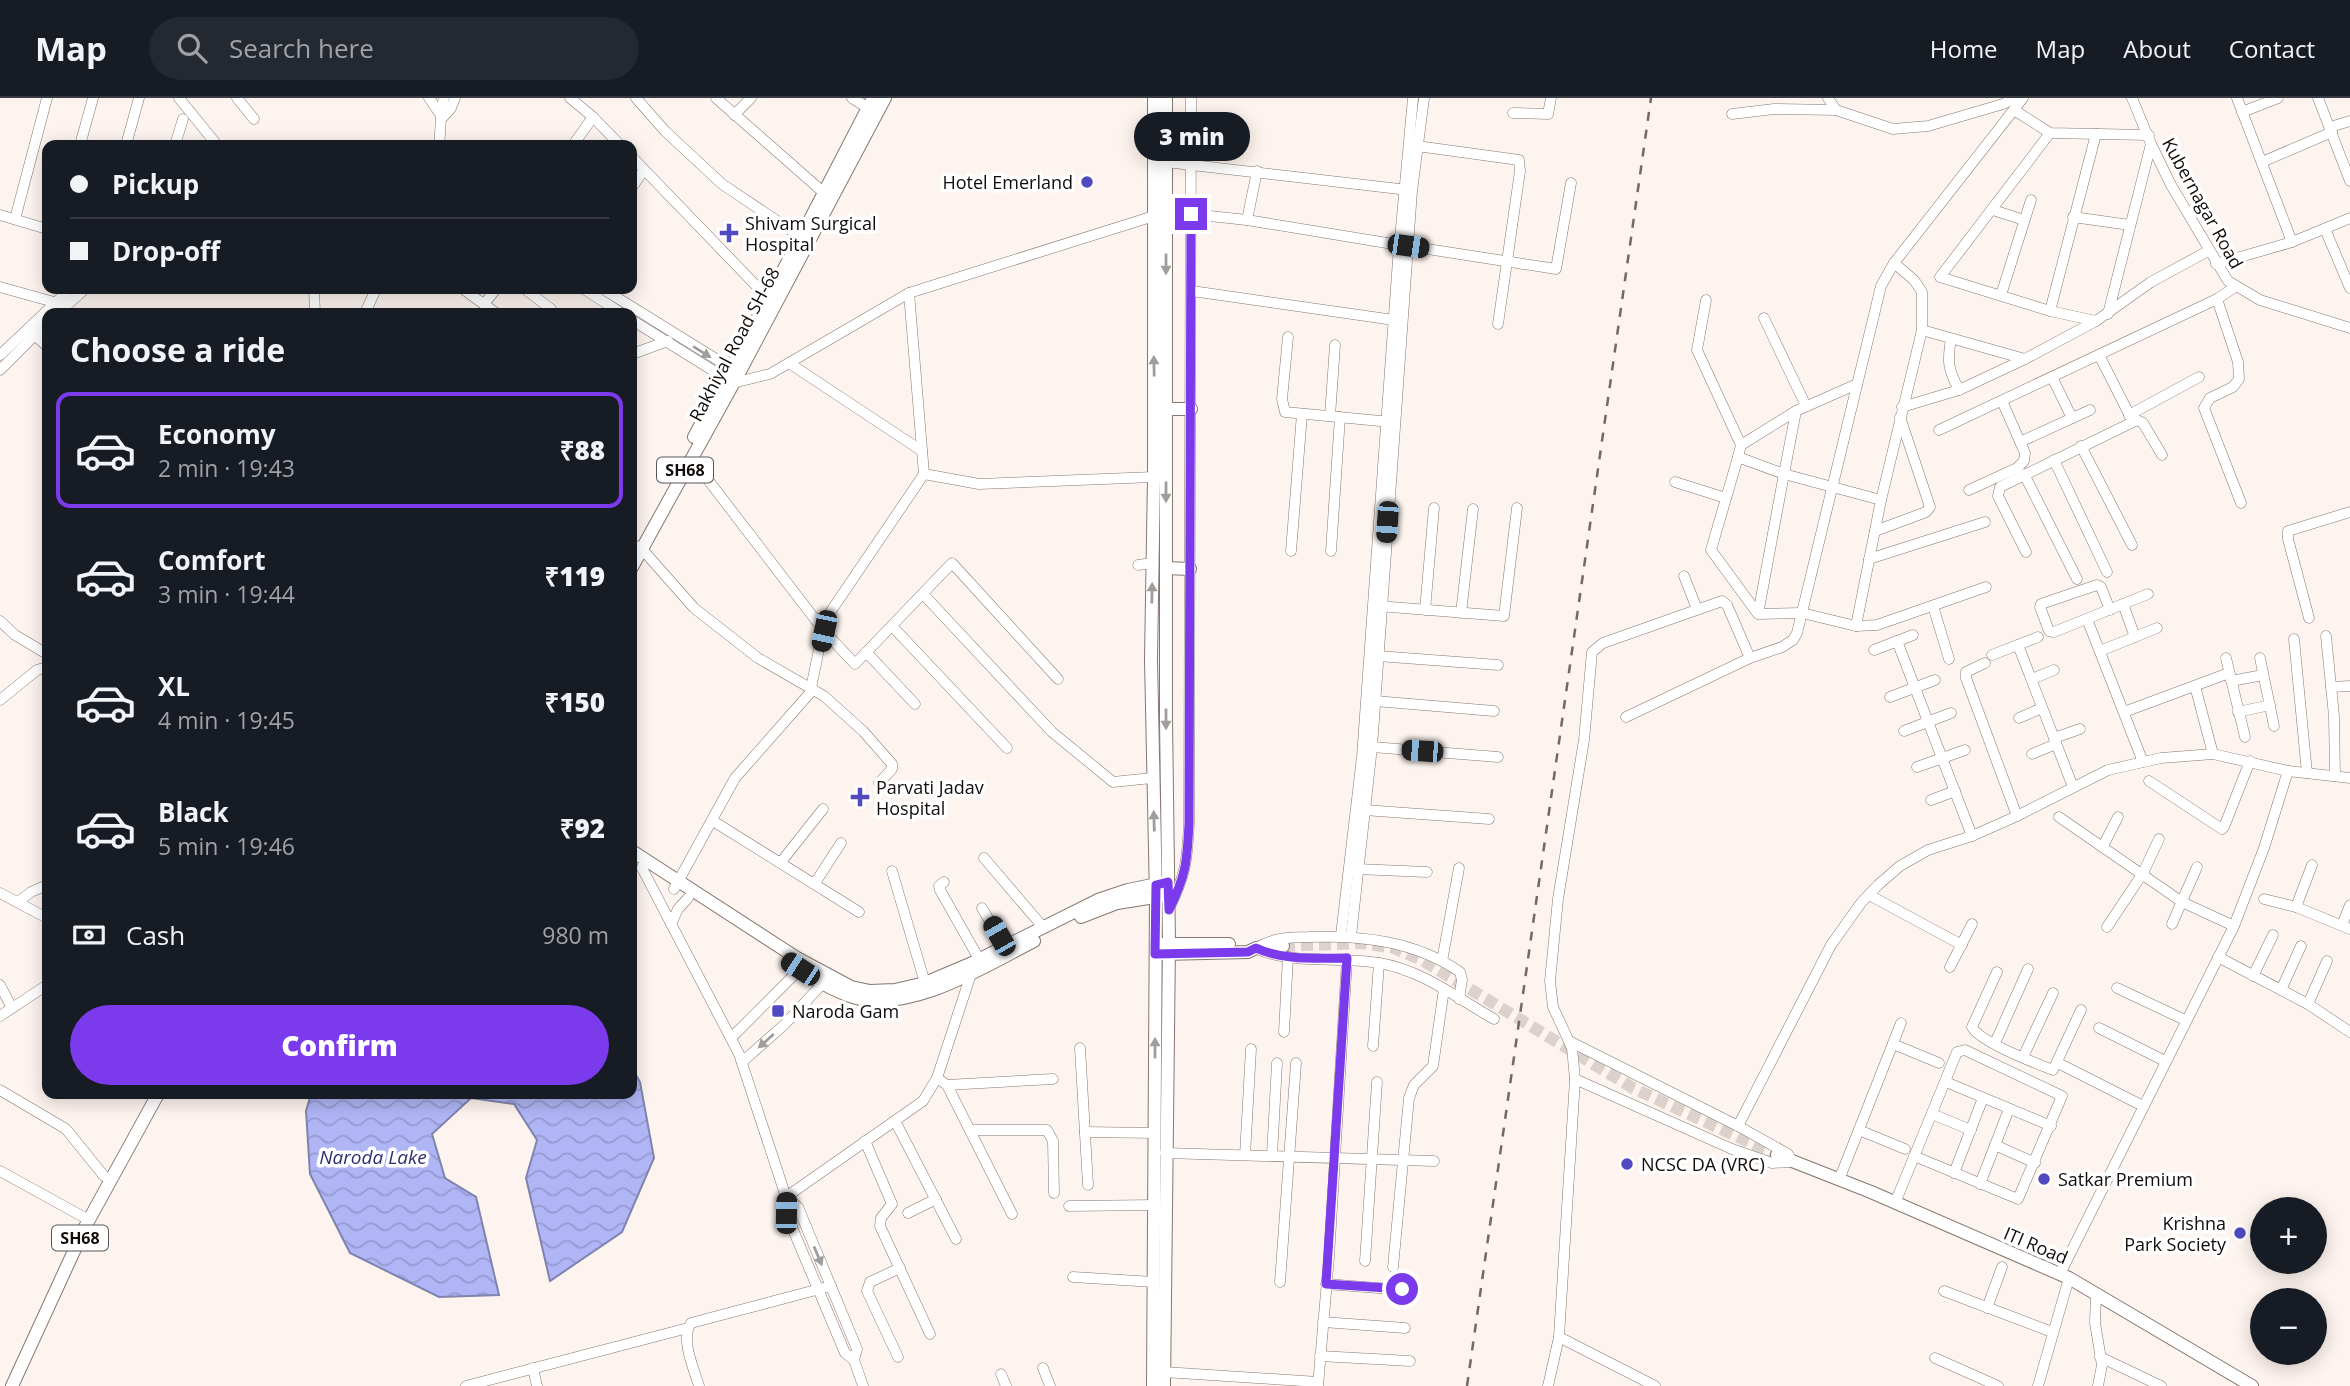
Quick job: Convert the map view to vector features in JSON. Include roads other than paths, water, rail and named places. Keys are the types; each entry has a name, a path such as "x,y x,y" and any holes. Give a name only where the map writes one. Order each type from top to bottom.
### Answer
{"main road":[{"name":"Rakhiyal Road SH-68","path":"637,550 692,459 885,98"},
{"path":"1153,1386 1155,1133 1162,949 1169,910 1162,890 1152,778 1154,98"},
{"path":"1164,1386 1162,890 1166,568 1166,98"},
{"name":"SH68","path":"637,550 734,377 768,298 870,103"},
{"path":"1166,409 1191,410"},
{"path":"1166,568 1191,569"},
{"path":"639,863 785,951 851,986 870,991 925,983 974,965 1090,913 1162,890"},
{"path":"676,885 688,898 823,983 854,998 872,1000 893,999 924,992 1004,946 1119,892 1162,890"},
{"path":"1162,949 1248,944 1256,948 1285,951"},
{"name":"SH68","path":"5,1386 24,1351 104,1176 145,1099"},
{"name":"SH68","path":"86,1218 155,1099"},
{"name":"ITI Road","path":"1777,1155 2064,1276 2252,1386"},
{"name":"SH68","path":"12,1386 24,1351"}],"street":[{"path":"15,219 47,98"},
{"path":"81,140 93,98"},
{"path":"128,140 139,98"},
{"path":"179,98 213,140"},
{"path":"237,98 254,119"},
{"path":"429,98 443,117"},
{"path":"440,140 443,117 441,105 444,98"},
{"path":"443,117 452,108 455,98"},
{"path":"570,98 615,140"},
{"path":"636,98 665,131 722,184 802,237"},
{"path":"716,98 823,192"},
{"path":"734,116 751,98"},
{"path":"852,98 870,103"},
{"path":"1169,910 1187,867 1191,569 1191,98"},
{"path":"1346,936 1378,606 1413,98"},
{"path":"1408,190 1424,98"},
{"path":"1513,113 1549,114 1551,98"},
{"path":"1828,98 1836,110"},
{"path":"1732,114 1774,109 1836,110 1893,129 1928,126 2014,98"},
{"path":"1626,717 1750,658 1789,644 1797,632 1881,286 1894,263 2023,98"},
{"name":"Kubernagar Road","path":"2132,98 2150,140 2208,251 2228,281 2260,300 2350,328"},
{"path":"2237,98 2292,242"},
{"path":"2242,112 2278,98"},
{"path":"2318,98 2350,181"},
{"path":"2014,110 2050,133 2096,134 2150,140 2108,314"},
{"path":"577,140 593,117"},
{"path":"177,140 183,119"},
{"path":"2262,162 2350,121"},
{"path":"2050,133 1940,277 2050,311 2096,321"},
{"path":"2050,311 2096,134"},
{"path":"1417,146 1519,160 1520,172 1498,324"},
{"path":"637,162 768,298"},
{"path":"1166,162 1408,190"},
{"path":"637,180 644,170"},
{"path":"1247,220 1257,171"},
{"path":"1191,214 1247,220 1556,269 1571,183"},
{"path":"2001,295 2031,200"},
{"path":"1993,210 2024,220"},
{"path":"0,215 42,227"},
{"path":"637,323 666,342 734,377 770,374 909,293 1154,216"},
{"path":"2073,217 2130,225"},
{"path":"2216,264 2292,242 2350,218"},
{"path":"2325,229 2350,288"},
{"path":"1391,422 1394,320 1404,245"},
{"path":"1901,411 1959,390 2025,359 2108,314 2151,282 2208,251"},
{"path":"1856,626 1881,500 1922,330 1922,292 1914,280 1894,263"},
{"path":"0,287 54,302"},
{"path":"1938,430 2217,299 2235,287"},
{"path":"1192,291 1394,320"},
{"path":"676,885 735,778 811,690 825,620 924,474 909,293"},
{"path":"49,308 64,294"},
{"path":"64,308 79,294"},
{"path":"470,294 489,308"},
{"path":"484,304 492,294"},
{"path":"531,294 550,308"},
{"path":"592,294 613,308"},
{"path":"611,294 633,308"},
{"path":"2217,299 2238,362 2239,379 2233,387 2207,401 2204,408 2241,503"},
{"path":"1706,300 1697,350 1741,445 1711,550 1758,614"},
{"path":"637,311 734,377"},
{"path":"0,370 42,318"},
{"path":"1763,318 1806,406"},
{"path":"0,355 42,326"},
{"path":"1922,330 2025,359"},
{"path":"31,332 42,342"},
{"path":"637,352 678,337"},
{"path":"1288,337 1282,399 1285,412 1391,422"},
{"path":"1951,339 1949,368 1959,390"},
{"path":"1331,551 1335,345"},
{"path":"2099,355 2131,418 2143,423 2162,455"},
{"path":"789,363 922,451"},
{"path":"2052,377 2071,418"},
{"path":"2025,552 1997,492 2000,487 2081,446 2199,377"},
{"path":"1741,445 1796,411 1857,384"},
{"path":"1969,490 2022,465 2025,457 2002,401"},
{"path":"2020,442 2090,410"},
{"path":"1758,614 1796,411"},
{"path":"1875,531 1926,512 1930,507 1901,411"},
{"path":"1291,551 1302,414"},
{"path":"2081,446 2132,545"},
{"path":"1738,457 1784,474 1881,500"},
{"path":"692,459 824,631 855,664 953,563 1058,679"},
{"path":"2054,460 2107,572"},
{"path":"924,474 979,484 1154,477"},
{"path":"2024,474 2077,579"},
{"path":"1675,482 1726,498"},
{"path":"1425,610 1434,508"},
{"path":"1378,606 1504,616 1517,508"},
{"path":"1461,613 1473,509"},
{"path":"2309,618 2288,531 2350,512"},
{"path":"1869,559 1985,522"},
{"path":"637,550 694,608 758,657 824,696 854,723 890,760 892,768 879,783"},
{"path":"1138,565 1153,564"},
{"path":"1684,576 1697,609"},
{"path":"2109,610 2101,587 2097,585 2041,604 2040,607 2049,631 2052,632 2087,619 2109,610 2123,604 2148,594"},
{"path":"1758,614 1802,613 1869,627 1986,587"},
{"path":"923,594 1052,732 1113,782 1152,778"},
{"path":"1548,1386 1559,1337 1575,1079 1574,1060 1569,1041 1553,1007 1550,981 1558,900 1588,716 1592,652 1603,643 1718,601 1724,602 1750,658"},
{"path":"2123,604 2135,637"},
{"path":"1346,936 1372,747 1378,656 1378,606"},
{"path":"1933,606 1950,659"},
{"path":"2087,619 2143,762"},
{"path":"0,621 15,635 42,651"},
{"path":"892,625 1007,748"},
{"path":"2100,651 2157,628"},
{"path":"1874,650 1913,635"},
{"path":"2326,636 2335,776"},
{"path":"2017,816 1966,672 2038,637"},
{"path":"2294,639 2307,773"},
{"path":"1897,641 1972,836"},
{"path":"2018,645 2073,787"},
{"path":"866,652 915,704"},
{"path":"1378,656 1498,665"},
{"path":"2225,658 2245,737"},
{"path":"2260,658 2274,726"},
{"path":"0,700 42,668"},
{"path":"2032,679 2053,670"},
{"path":"2124,712 2194,686 2230,677 2263,675"},
{"path":"1890,696 1935,680"},
{"path":"2194,686 2213,754"},
{"path":"2331,687 2350,686"},
{"path":"1375,701 1494,711"},
{"path":"2238,712 2270,705"},
{"path":"2019,718 2042,708"},
{"path":"1903,731 1951,713"},
{"path":"2032,754 2080,729"},
{"path":"1372,747 1498,757"},
{"path":"1917,768 1965,750"},
{"path":"1738,1126 1831,945 1868,895 1910,860 1928,850 1972,836 2017,816 2108,769 2161,758 2213,754 2288,771 2350,778"},
{"path":"2150,781 2222,829 2250,761"},
{"path":"2038,1386 2064,1276 2143,1106 2234,926 2260,858 2288,771"},
{"path":"1931,800 1955,791"},
{"path":"781,863 823,809"},
{"path":"1364,810 1489,819"},
{"path":"2059,817 2182,902 2234,926"},
{"path":"2102,846 2118,817"},
{"path":"713,821 859,912"},
{"path":"2107,927 2143,873 2159,839"},
{"path":"815,883 841,843"},
{"path":"984,858 1043,927"},
{"path":"639,863 742,1062 786,1197 786,1213 845,1353 854,1360 863,1386"},
{"path":"2296,907 2312,865"},
{"path":"2172,924 2197,867"},
{"path":"1442,961 1459,868"},
{"path":"1357,869 1427,872"},
{"path":"892,871 925,983"},
{"path":"786,1197 923,1101 937,1078 974,965 940,890 939,886 944,882"},
{"path":"18,902 42,887"},
{"path":"0,892 42,915"},
{"path":"1868,895 1962,945"},
{"path":"671,924 678,909 688,898"},
{"path":"2264,899 2296,907 2346,927 2350,905"},
{"path":"982,908 1004,946"},
{"path":"1950,967 1972,924"},
{"path":"2253,976 2273,935"},
{"path":"1256,948 1269,940 1346,936 1406,946 1442,961 1462,976 1459,999"},
{"path":"2281,990 2301,946"},
{"path":"1284,1032 1285,951 1379,963 1412,971 1494,1019"},
{"path":"2218,957 2308,1004 2350,1032"},
{"path":"1164,1372 1318,1384 1347,958"},
{"path":"2308,1004 2327,961"},
{"path":"1374,1046 1379,963"},
{"path":"731,1038 800,969"},
{"path":"1994,1043 2028,969"},
{"path":"1997,972 1972,1027 1973,1031 2022,1057 2053,1070 2081,1010"},
{"path":"742,1062 785,1024 823,983"},
{"path":"0,985 12,1008"},
{"path":"0,1016 42,988"},
{"path":"1393,1267 1409,1098 1414,1085 1433,1066 1444,989"},
{"path":"2117,989 2185,1020"},
{"path":"2022,1057 2053,993"},
{"path":"1839,1180 1901,1023"},
{"path":"2099,1028 2165,1061"},
{"path":"1569,1041 1738,1126 1788,1154 1793,1162 1772,1163 1732,1149 1575,1079"},
{"path":"1893,1044 1939,1063"},
{"path":"1080,1048 1088,1185"},
{"path":"1245,1155 1251,1049"},
{"path":"1895,1203 1914,1156 1958,1052 1965,1050 2059,1093 2062,1099 2018,1199 1914,1156"},
{"path":"1272,1155 1277,1063"},
{"path":"1280,1282 1296,1063"},
{"path":"2058,1063 2143,1106"},
{"path":"937,1078 947,1086 1012,1214"},
{"path":"947,1086 1053,1079"},
{"path":"1365,1261 1377,1082"},
{"path":"1946,1082 2051,1126"},
{"path":"0,1090 66,1129 104,1176"},
{"path":"1954,1173 1983,1098"},
{"path":"1980,1184 2009,1109"},
{"path":"1932,1114 1971,1130"},
{"path":"895,1121 956,1239"},
{"path":"970,1130 1047,1130 1053,1141 1054,1193"},
{"path":"1859,1130 1905,1149"},
{"path":"1085,1132 1155,1133"},
{"path":"865,1141 891,1200 891,1207 880,1223 930,1334"},
{"path":"1996,1145 2035,1163"},
{"path":"1165,1153 1434,1161"},
{"path":"0,1171 86,1218"},
{"path":"786,1197 798,1207 831,1286 857,1349 854,1360"},
{"path":"908,1213 936,1199"},
{"path":"1069,1206 1155,1205"},
{"path":"1987,1308 2002,1266"},
{"path":"898,1357 867,1288 870,1282 900,1268"},
{"path":"1073,1277 1154,1282"},
{"path":"1326,1284 1404,1290"},
{"path":"466,1386 688,1328 695,1321 831,1286"},
{"path":"1944,1291 2052,1332"},
{"path":"2096,1294 2095,1323 2102,1372 2098,1386"},
{"path":"1323,1322 1405,1328"},
{"path":"688,1328 687,1341 699,1386"},
{"path":"1559,1337 1655,1386"},
{"path":"1321,1356 1410,1361"},
{"path":"2100,1357 2161,1386"},
{"path":"1935,1358 1998,1386"},
{"path":"533,1368 537,1386"},
{"path":"1042,1368 1050,1386"},
{"path":"1001,1374 1006,1386"}],"water":[{"name":"Naroda Lake","path":"637,1077 640,1082 654,1158 622,1232 550,1281 526,1178 537,1140 514,1104 478,1099 637,1099"},
{"name":"Naroda Lake","path":"310,1099 470,1099 432,1134 445,1178 476,1197 499,1295 439,1297 350,1253 310,1174 306,1111"}],"tunnel":[{"path":"1283,946 1363,943 1394,948 1422,960 1633,1088 1777,1155"}],"railway":[{"path":"1467,1386 1651,98"}],"place":[{"name":"Hotel Emerland","path":"1087,182"},
{"name":"Shivam Surgical Hospital","path":"729,233"},
{"name":"Parvati Jadav Hospital","path":"860,797"},
{"name":"Naroda Gam","path":"778,1011"},
{"name":"NCSC DA (VRC)","path":"1627,1164"},
{"name":"Satkar Premium","path":"2044,1179"},
{"name":"Krishna Park Society","path":"2240,1233"}]}
